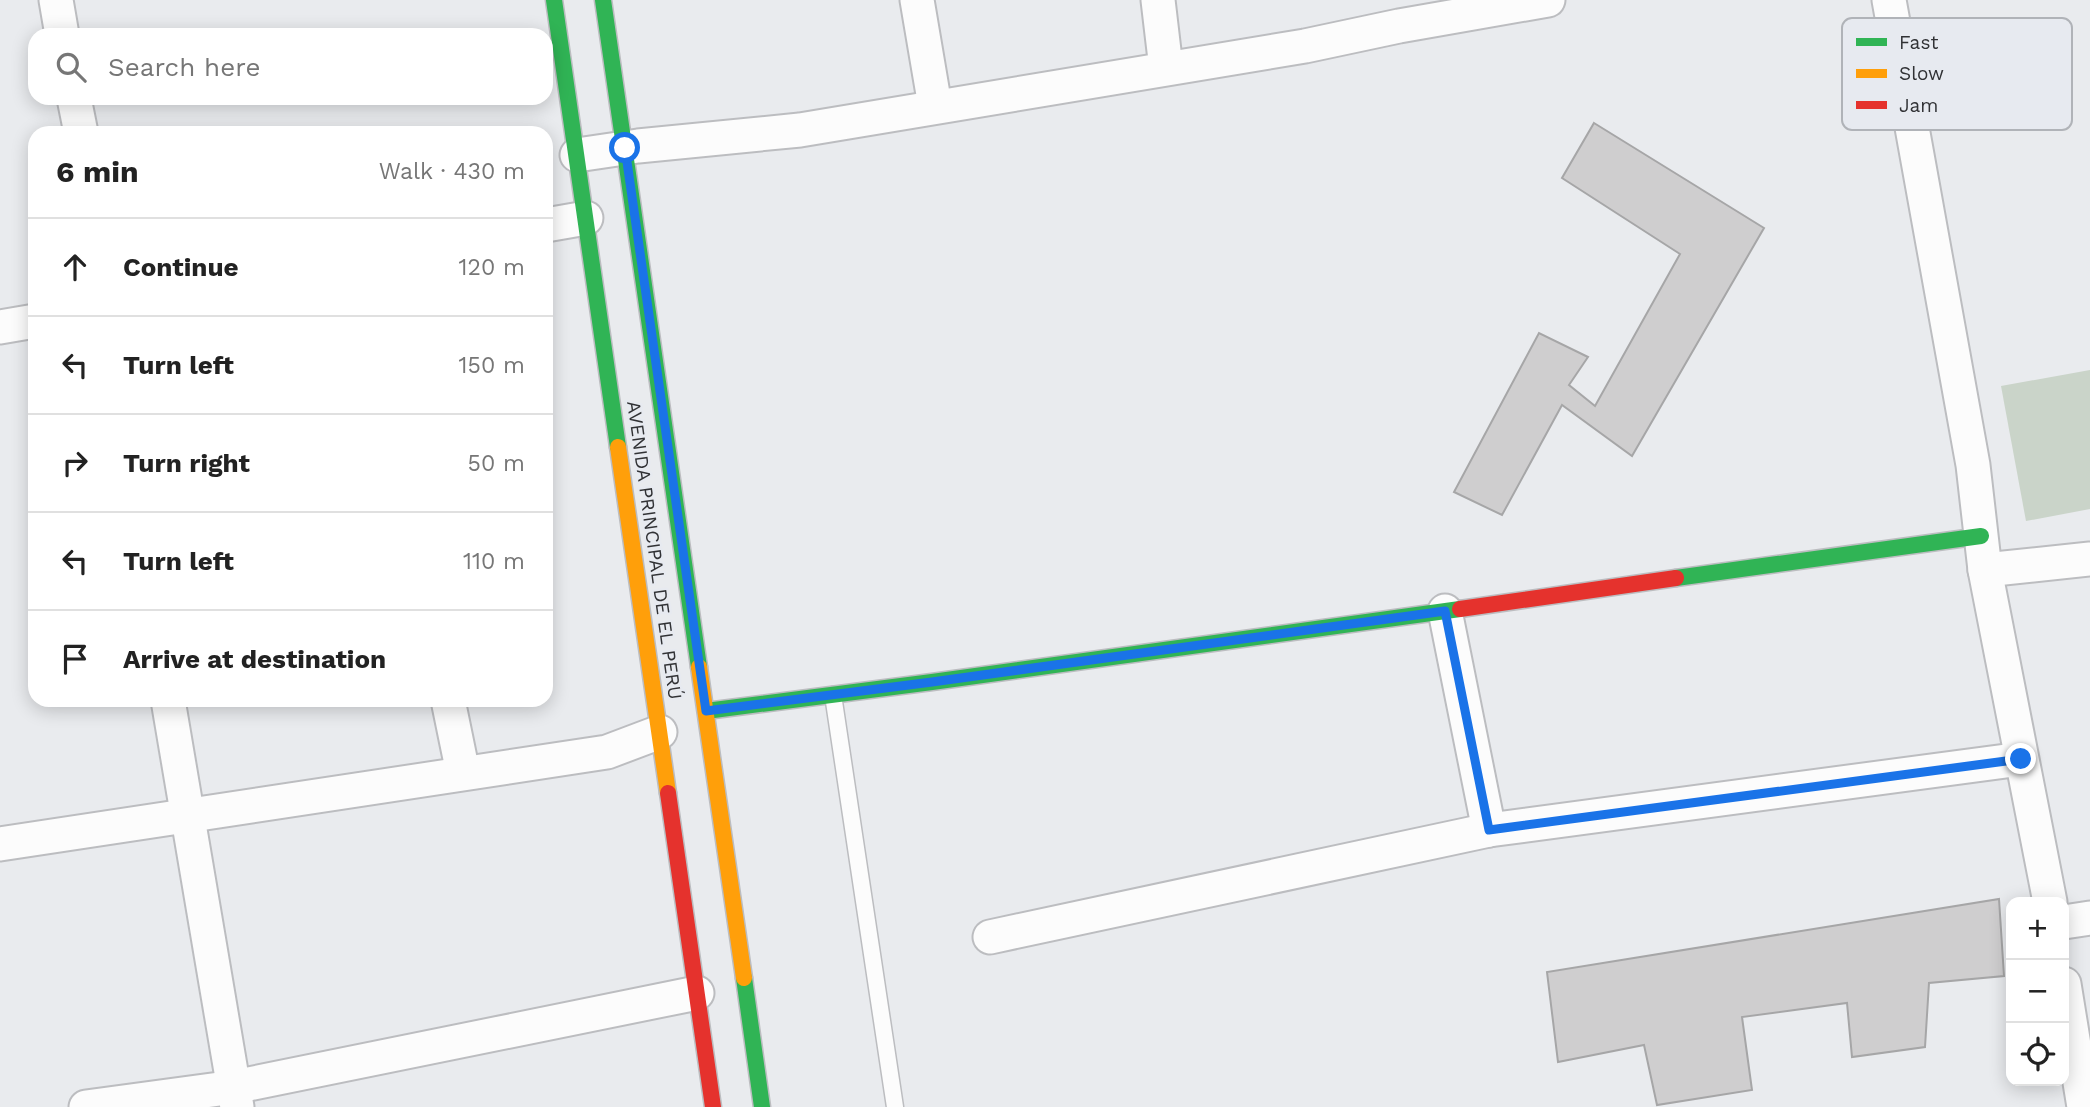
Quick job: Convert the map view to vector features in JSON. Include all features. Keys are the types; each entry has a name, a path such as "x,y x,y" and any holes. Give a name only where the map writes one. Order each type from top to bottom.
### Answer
{"street":[{"path":"55,0 61,28"},
{"name":"AVENIDA PRINCIPAL DE EL PERÚ","path":"555,0 713,1107"},
{"name":"AVENIDA PRINCIPAL DE EL PERÚ","path":"603,0 762,1107"},
{"path":"917,0 935,106"},
{"path":"1158,0 1166,68"},
{"path":"577,155 800,130 1306,46 1397,13 1548,0"},
{"path":"1889,0 1892,18"},
{"path":"75,105 80,126"},
{"path":"1912,130 1973,465 1985,570 2049,897"},
{"path":"553,224 586,218"},
{"path":"0,327 28,322"},
{"path":"706,711 1981,536"},
{"path":"1985,570 2090,559"},
{"path":"1445,611 1489,830"},
{"path":"169,707 236,1097"},
{"path":"449,707 463,774"},
{"path":"0,844 607,751 660,732"},
{"path":"990,937 1489,830 2021,759"},
{"path":"2069,921 2090,918"},
{"path":"86,1107 236,1097 697,992"},
{"path":"2069,1016 2084,1107"}],"lane":[{"path":"833,695 895,1107"}],"shaded area":[{"path":"2090,370 2090,509 2026,521 2001,386"}],"building":[{"path":"1594,123 1764,228 1632,456 1562,405 1502,515 1454,492 1539,333 1588,357 1569,385 1595,406 1680,254 1562,178"},
{"path":"1999,899 2004,976 1929,983 1925,1047 1852,1057 1847,1003 1742,1017 1752,1090 1657,1105 1644,1045 1558,1062 1547,972"}],"traffic: fast":[{"path":"554,0 618,447"},
{"path":"603,0 699,667"},
{"path":"1676,578 1981,536"},
{"path":"706,711 1460,609"},
{"path":"744,978 762,1107"}],"traffic: slow":[{"path":"618,447 668,793"},
{"path":"699,667 744,978"}],"traffic: jam":[{"path":"1460,609 1676,578"},
{"path":"668,793 713,1107"}],"route":[{"path":"625,148 706,711 1445,611 1489,830 2021,759"}]}
